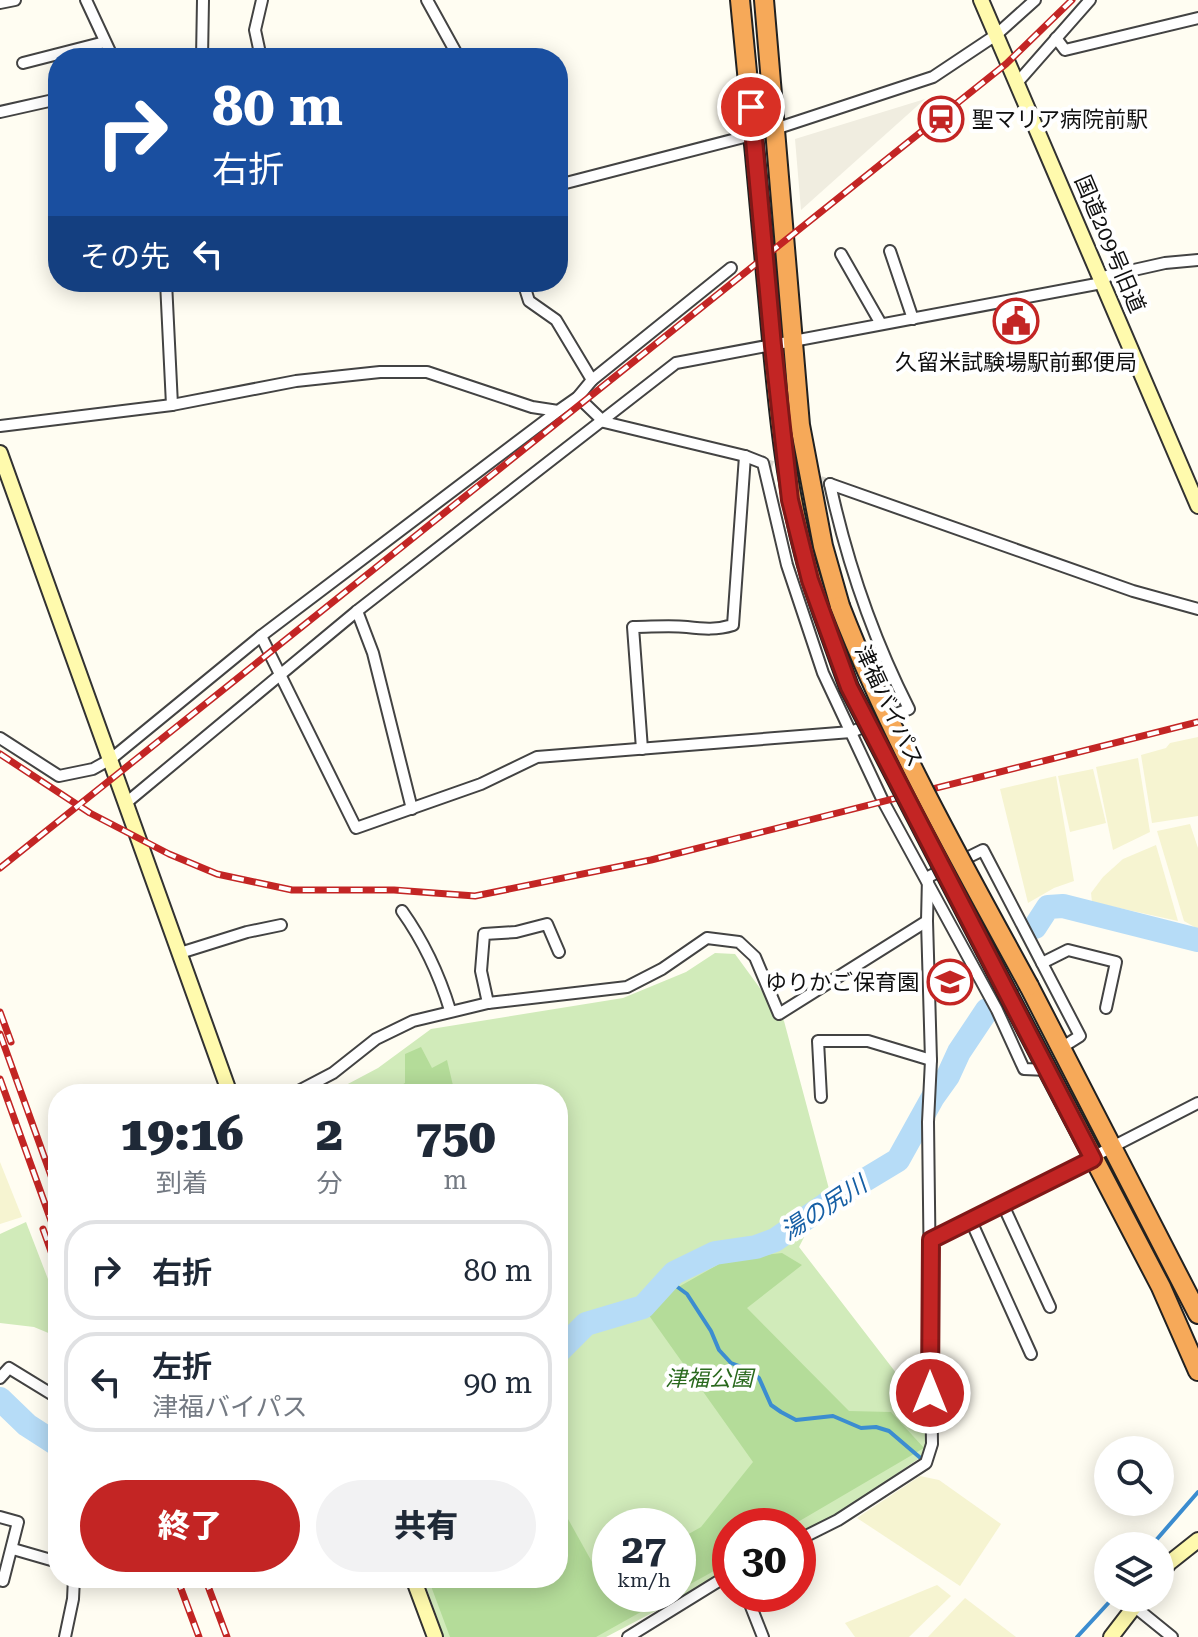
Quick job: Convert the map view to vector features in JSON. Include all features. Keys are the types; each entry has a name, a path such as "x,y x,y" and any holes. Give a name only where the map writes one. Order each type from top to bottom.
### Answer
{"highway":[{"name":"津福バイパス","path":"740,0 790,500 810,580 831,609 874,690 1198,1314"},
{"name":"津福バイパス","path":"764,0 800,425 823,546 831,609 849,687 1161,1287 1198,1371"}],"street":[{"path":"0,3 15,0"},
{"path":"86,0 108,48"},
{"path":"202,48 203,0"},
{"path":"259,48 255,30 262,0"},
{"path":"427,0 453,48"},
{"name":"国道209号旧道","path":"981,0 1198,506"},
{"path":"568,182 775,129 933,77 996,35 1035,0"},
{"path":"1017,83 1090,0"},
{"path":"1056,38 1065,50 1198,18"},
{"path":"82,48 105,42"},
{"path":"23,63 48,57"},
{"path":"0,112 48,101"},
{"path":"890,251 913,319"},
{"path":"841,254 881,324"},
{"path":"126,803 357,611 676,363 1102,283 1107,276 1165,263 1197,260 1198,273"},
{"path":"0,738 59,776 93,769 111,759 261,636 578,397 592,380 731,268"},
{"path":"166,292 172,405"},
{"path":"526,292 529,301 556,320 592,380"},
{"path":"0,426 172,405 296,381 380,372 427,372 532,407 558,411"},
{"path":"578,397 604,422 763,463 781,542 819,663 883,801 997,1010 1024,1069 1048,1070"},
{"path":"0,453 226,1084"},
{"path":"642,749 633,627 689,627 699,630 733,625 745,456"},
{"path":"261,636 356,828 481,784 537,757 851,732 909,709 852,572 830,484 1133,591 1198,609"},
{"path":"357,611 373,653 412,809"},
{"path":"816,1531 926,1463 932,1444 928,877 983,850 1080,1036 1061,1048"},
{"path":"402,911 419,935 441,978 450,1010"},
{"path":"312,1084 333,1073 376,1039 413,1021 488,1003 627,987 662,969 707,938 739,942 755,957 779,1014 927,921"},
{"path":"488,1003 481,971 484,934 516,932 547,924 559,952"},
{"path":"180,953 281,925"},
{"path":"1042,963 1068,950 1116,962 1106,1008"},
{"path":"821,1097 818,1041 868,1041 931,1060"},
{"path":"931,1240 1198,1103"},
{"path":"1003,1205 1050,1307"},
{"path":"971,1221 1031,1354"},
{"path":"0,1378 4,1366 48,1392"},
{"path":"0,1517 18,1522 13,1549 3,1581 0,1580"},
{"path":"1174,1559 1198,1540"},
{"path":"13,1549 48,1559"},
{"path":"628,1637 712,1585"},
{"path":"65,1637 74,1588"},
{"path":"417,1588 434,1637"},
{"path":"753,1612 763,1637"},
{"path":"1111,1637 1130,1612"},
{"path":"1148,1612 1172,1637"}],"shaded area":[{"path":"925,99 801,210 795,139"},
{"path":"1198,737 1198,816 1152,823 1141,755 1166,748 1170,743"},
{"path":"1138,758 1150,832 1113,850 1096,767"},
{"path":"1093,769 1106,823 1070,832 1058,776"},
{"path":"1056,776 1074,881 1028,903 1000,789"},
{"path":"1190,824 1198,848 1198,929 1184,921 1157,831"},
{"path":"1156,845 1178,921 1092,902 1091,893 1123,859"},
{"path":"0,1162 22,1217 0,1224"},
{"path":"920,1476 939,1480 1001,1524 960,1586 857,1518"},
{"path":"937,1585 951,1596 909,1637 855,1637 845,1623"},
{"path":"965,1598 1016,1637 928,1637"}],"green space":[{"name":"津福公園","path":"715,953 735,954 784,1021 829,1189 799,1247 933,1417 924,1455 816,1526 816,1508 712,1508 712,1581 696,1590 696,1508 592,1508 592,1612 654,1612 606,1637 444,1637 427,1588 568,1588 568,1084 348,1084 378,1068 431,1029 623,998 686,972"},
{"path":"421,1047 432,1068 447,1060 453,1084 403,1084 405,1054"},
{"path":"26,1222 48,1279 48,1333 34,1327 0,1323 0,1234"},
{"path":"782,1253 802,1265 747,1308 849,1411 891,1412 924,1448 816,1511 816,1508 716,1508 753,1462 643,1307 728,1259"},
{"path":"712,1513 712,1572 696,1581 696,1530"},
{"path":"568,1519 592,1562 592,1612 641,1612 596,1637 450,1637 432,1588 568,1588"}],"waterway":[{"name":"湯の尻川","path":"1035,927 1048,907 1063,906 1198,940"},
{"name":"湯の尻川","path":"568,1342 586,1324 643,1307 674,1273 715,1253 756,1247 775,1240 835,1198 898,1160 959,1052 987,1010"},
{"path":"668,1280 687,1294 711,1331 719,1350 731,1363 759,1378 771,1405 796,1420 833,1416 861,1428 876,1427 889,1431 924,1461"},
{"name":"湯の尻川","path":"0,1399 27,1425 48,1439"},
{"path":"1163,1532 1198,1492"},
{"path":"1077,1637 1100,1612"}],"tunnel":[{"path":"763,463 830,484"}],"railway":[{"path":"0,868 1006,64 1072,0"},
{"path":"0,754 90,813 169,854 217,874 292,890 394,890 475,896 651,860 1198,722"},
{"path":"0,1012 11,1042"},
{"path":"0,1034 48,1167"},
{"path":"0,1079 48,1212"},
{"path":"43,1229 48,1243"},
{"path":"181,1588 199,1637"},
{"path":"209,1588 227,1637"}],"place":[{"name":"聖マリア病院前駅","path":"941,119"},
{"name":"久留米試験場駅前郵便局","path":"1016,321"},
{"name":"ゆりかご保育園","path":"950,982"}],"route":[{"path":"751,107 790,500 810,580 849,687 1093,1159 931,1240 930,1393"}]}
